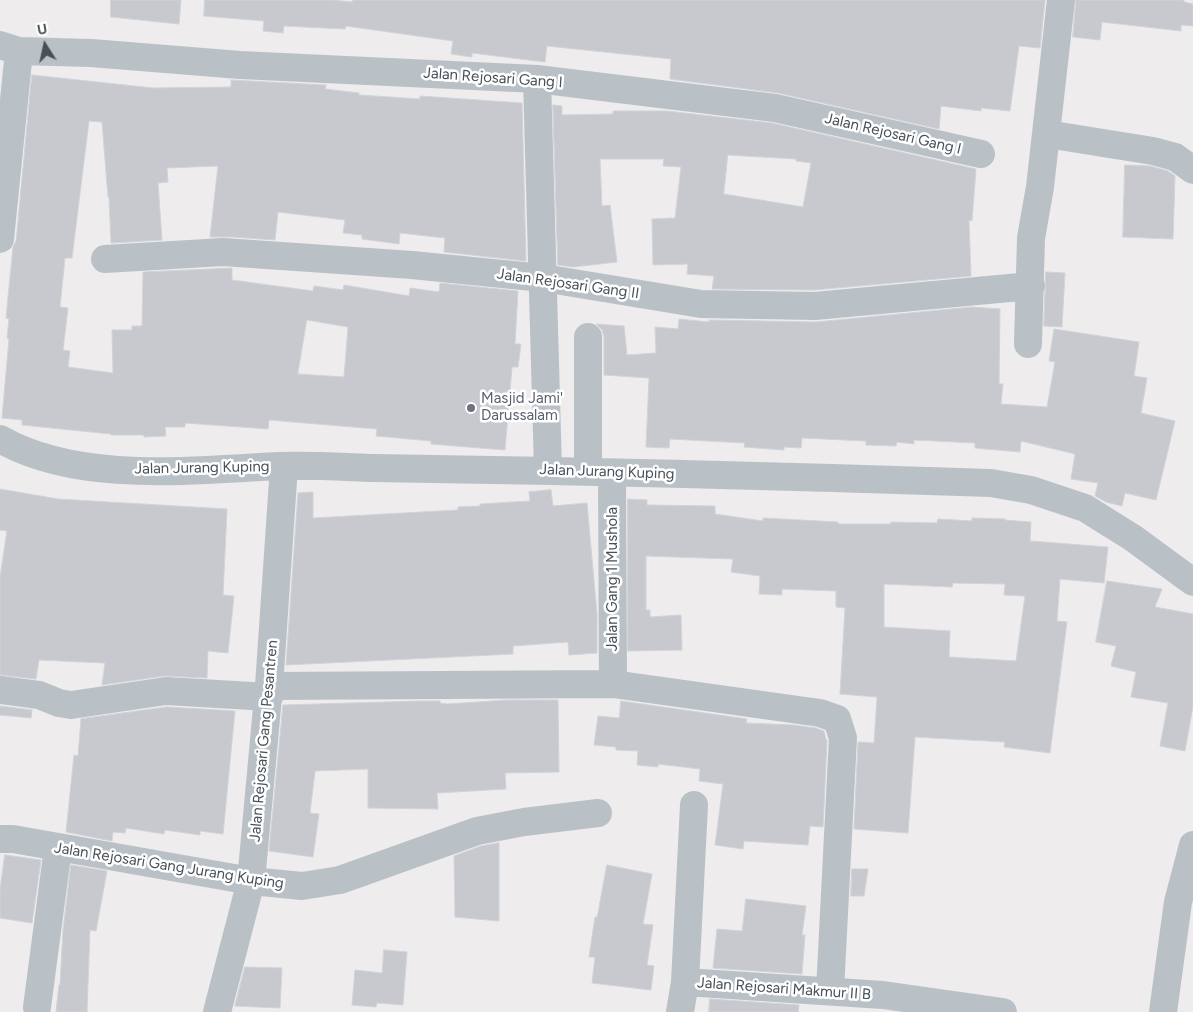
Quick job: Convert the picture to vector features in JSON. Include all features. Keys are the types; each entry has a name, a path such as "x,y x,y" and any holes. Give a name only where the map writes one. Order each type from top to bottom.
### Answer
{"street":[{"path":"1028,344 1031,238 1047,134 1061,0"},
{"path":"0,239 9,48"},
{"name":"Jalan Rejosari Gang I","path":"9,48 240,65 537,79 776,108 981,154"},
{"path":"537,79 548,470"},
{"path":"1047,134 1154,150 1175,157 1193,170"},
{"name":"Jalan Rejosari Gang II","path":"105,259 223,252 412,265 543,278 701,304 805,306 1031,286"},
{"name":"Jalan Gang 1 Mushola","path":"588,337 600,473 613,684"},
{"name":"Jalan Jurang Kuping","path":"0,439 20,450 48,459 101,469 184,471 284,466 548,470 991,483 1031,490 1085,508 1133,538 1193,582"},
{"name":"Jalan Rejosari Gang Pesantren","path":"217,1012 251,881 269,691 284,466"},
{"path":"0,690 39,695 59,703 71,705 166,691 269,691 613,684 820,713 837,720 844,738 830,991"},
{"path":"685,982 694,805"},
{"name":"Jalan Rejosari Gang Jurang Kuping","path":"0,839 251,881 302,886 340,880 477,831 524,822 598,814"},
{"path":"1163,1012 1178,902 1193,847"},
{"path":"37,1007 58,848"},
{"name":"Jalan Rejosari Makmur II B","path":"680,1012 685,982 830,991 882,1004 1003,1012"}],"building":[{"path":"111,0 181,0 179,24 111,17"},
{"path":"205,0 332,0 352,2 353,0 1045,0 1040,48 1019,46 1010,111 981,108 981,111 941,106 939,129 778,93 670,79 671,59 547,46 545,62 472,53 472,57 451,54 453,41 346,26 345,29 284,26 283,33 263,31 264,21 204,16"},
{"path":"1076,0 1184,0 1184,2 1193,4 1193,26 1181,25 1181,31 1102,22 1100,40 1073,37"},
{"path":"32,75 153,88 231,87 231,80 326,85 325,89 359,93 359,95 420,99 420,96 522,103 526,261 444,252 445,238 400,233 399,244 362,239 362,235 343,233 345,220 278,212 275,240 210,237 218,166 167,168 168,182 158,183 162,240 111,243 102,122 89,121 72,258 65,258 60,307 68,308 63,350 70,351 68,367 113,373 112,330 132,330 132,326 142,326 143,272 232,268 232,280 313,291 314,286 343,290 344,285 409,296 410,288 439,292 440,283 518,291 515,344 521,344 518,367 512,367 505,450 431,444 431,441 376,436 377,429 269,420 268,429 185,423 185,427 165,427 166,436 144,437 144,435 111,435 22,425 22,420 2,418 9,339 7,338 9,319 6,318 13,247 16,241","holes":["307,320 348,327 344,377 298,374"]},
{"path":"553,105 562,106 562,115 613,114 613,111 667,111 772,123 976,169 972,221 969,220 971,276 814,290 712,289 714,276 687,274 688,264 653,265 652,219 675,218 681,167 663,166 664,159 600,159 602,206 610,205 617,262 573,267 558,265","holes":["728,155 796,159 796,161 811,163 803,207 724,194"]},
{"path":"1125,165 1150,166 1168,171 1175,176 1173,239 1123,237"},
{"path":"1046,272 1065,273 1062,327 1044,326"},
{"path":"972,307 1000,309 999,384 1003,384 1001,404 1047,407 1055,362 1049,361 1054,329 1139,342 1134,376 1147,378 1141,413 1175,421 1156,500 1125,493 1122,506 1106,502 1095,496 1098,483 1071,479 1075,454 1021,441 1020,452 975,448 975,443 914,440 914,444 897,442 896,446 866,445 866,441 802,438 801,448 784,447 784,450 744,447 745,443 670,439 669,448 646,447 649,378 604,375 604,337 602,330 596,324 624,326 627,355 656,353 655,327 678,329 679,319 709,322 709,320 816,322"},
{"path":"0,489 58,499 227,509 223,595 234,596 228,653 208,651 207,678 164,676 102,685 105,663 39,660 36,679 0,675 0,577 7,531 0,530"},
{"path":"551,490 553,506 587,503 597,614 597,653 569,655 568,642 513,646 513,654 286,665 298,493 313,492 313,518 458,510 458,507 480,506 480,504 530,501 529,492"},
{"path":"628,499 647,500 647,505 715,506 715,514 763,521 763,518 838,522 838,524 891,524 891,522 937,523 938,519 972,521 972,518 1005,519 1031,522 1030,541 1108,547 1104,583 1060,579 1057,621 1067,622 1050,753 1004,747 1005,742 915,737 908,833 854,829 858,742 874,743 877,697 840,694 845,608 836,607 836,591 782,589 782,595 759,594 760,576 731,572 733,559 646,556 646,610 650,610 650,617 681,615 682,650 628,651","holes":["953,583 1005,584 1004,595 1025,596 1016,661 949,657 950,631 884,627 884,584 952,587"]},
{"path":"1107,581 1162,589 1155,607 1193,614 1193,706 1185,751 1160,746 1168,703 1131,697 1136,672 1111,666 1116,646 1096,642"},
{"path":"507,700 558,700 559,772 505,773 506,789 437,793 438,809 368,808 368,769 315,771 310,813 319,814 313,857 269,851 283,705 419,701 440,701 440,703 447,704"},
{"path":"621,701 747,719 746,723 793,725 824,731 827,740 823,827 810,826 808,845 744,841 743,849 715,845 723,784 699,781 700,769 658,764 658,767 637,765 638,751 616,750 616,747 594,745 598,716 619,718"},
{"path":"0,706 32,710 31,718 0,715"},
{"path":"167,707 235,711 223,834 200,831 200,835 165,830 164,834 126,828 125,833 113,832 112,841 66,832 74,755 78,756 81,719"},
{"path":"499,843 499,921 455,917 454,856 481,846"},
{"path":"5,855 41,860 32,923 0,918 0,890"},
{"path":"71,865 107,871 96,931 90,930 87,1012 56,1012"},
{"path":"607,865 652,874 643,924 653,925 647,965 654,966 651,990 592,983 595,957 589,957 595,917 597,917"},
{"path":"852,869 868,869 864,896 851,896"},
{"path":"746,899 806,906 802,935 805,935 802,974 713,968 717,929 742,931"},
{"path":"384,950 407,952 403,1005 377,1003 376,1007 352,1005 355,970 382,973"},
{"path":"245,967 282,968 280,1008 235,1006"},
{"path":"710,999 799,1005 798,1012 709,1012"}],"place":[{"name":"Masjid Jami' Darussalam","path":"471,408"}]}
